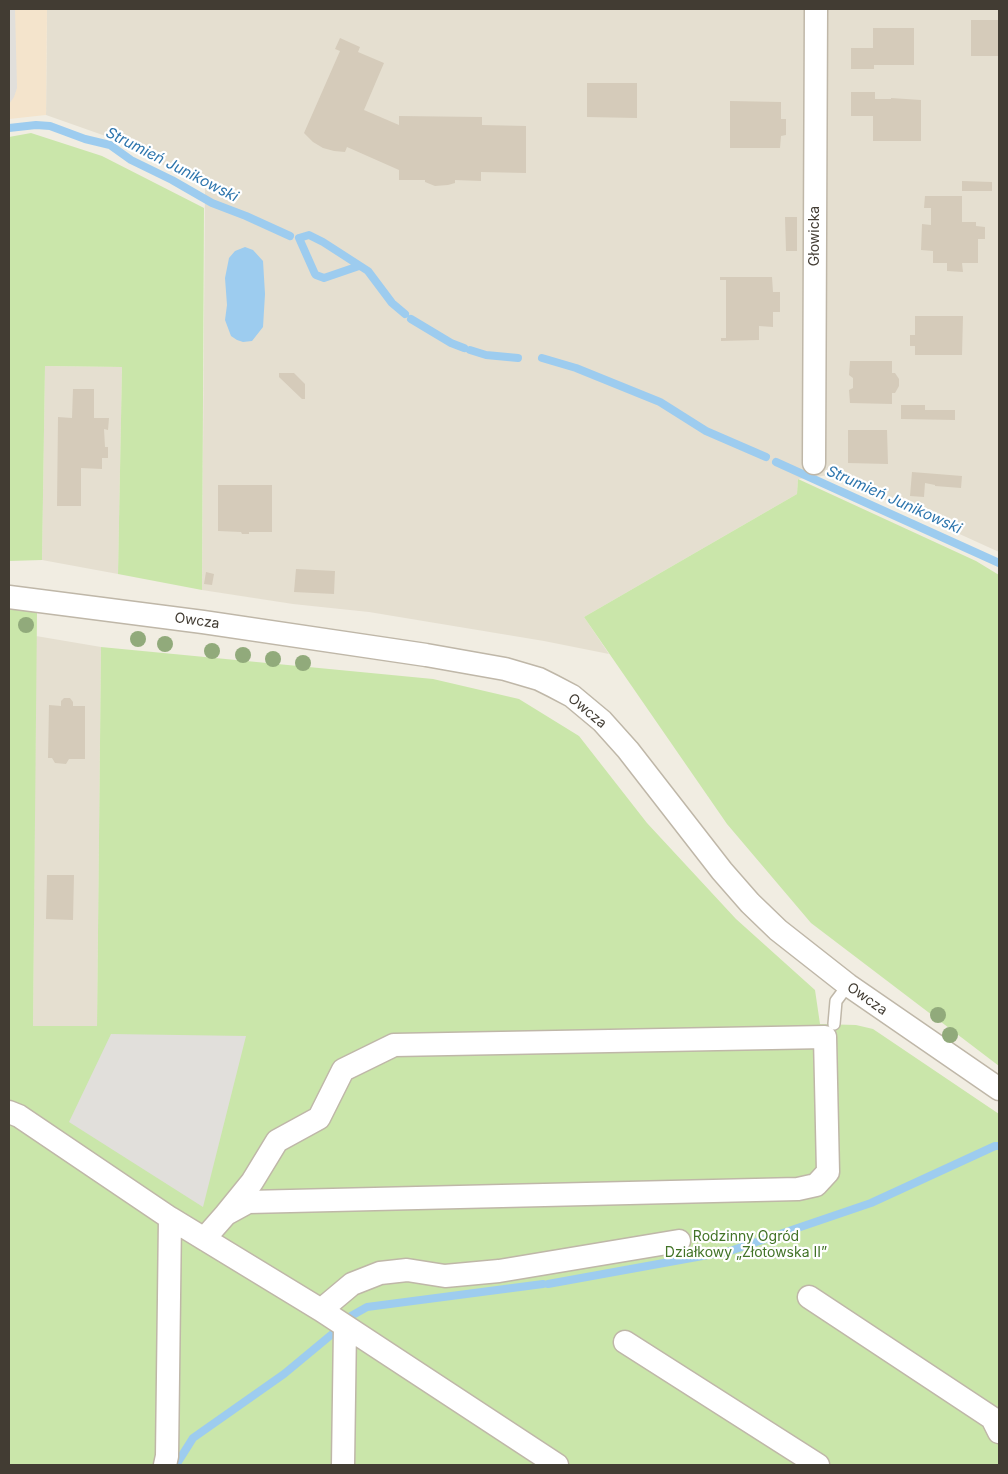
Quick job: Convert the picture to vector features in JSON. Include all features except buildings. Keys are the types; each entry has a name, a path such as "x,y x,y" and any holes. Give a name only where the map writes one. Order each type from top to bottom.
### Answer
{"street":[{"name":"Głowicka","path":"814,463 816,9"},
{"name":"Owcza","path":"9,597 205,622 435,657 505,670 539,679 554,686 572,696 602,721 628,750 722,871 750,903 785,936 848,985 999,1089"},
{"path":"204,1239 252,1182 277,1140 318,1118 343,1070 394,1045 829,1030 828,1172 816,1185 798,1190 248,1202 226,1214"},
{"path":"9,1112 19,1116 170,1218 321,1310 557,1465"},
{"path":"165,1465 167,1456 170,1218"},
{"path":"321,1310 352,1284 380,1273 407,1270 445,1276 499,1271 679,1241"},
{"path":"808,1297 992,1418 999,1432"},
{"path":"343,1465 345,1327"},
{"path":"625,1342 818,1465"},
{"path":"521,1442 521,1465"}],"lane":[{"path":"829,1030 836,1001 848,985"}],"shaded area":[{"path":"9,9 47,9 46,115 9,119"},
{"path":"9,9 15,9 17,88 9,104"},
{"path":"47,9 999,9 999,552 830,475 798,479 797,494 584,617 609,654 544,641 369,612 293,604 202,590 205,187 114,139 46,115"},
{"path":"45,366 122,367 118,574 42,560"},
{"path":"36,636 101,647 97,1026 33,1026"},
{"path":"111,1034 246,1036 203,1207 69,1122"}],"green space":[{"path":"31,133 102,156 204,208 202,590 118,574 122,367 45,366 42,560 9,561 9,137"},
{"path":"798,479 976,561 999,575 999,1066 811,923 727,824 584,617 797,494"},
{"name":"Rodzinny Ogród Działkowy „Złotowska II”","path":"9,608 37,612 33,1026 97,1026 101,647 433,679 519,699 579,736 647,823 736,919 815,990 820,1024 856,1025 873,1029 999,1114 999,1465 9,1465"}],"water":[{"path":"245,247 253,250 263,261 265,294 263,327 252,341 243,342 231,336 225,320 227,305 225,278 229,258 235,251"}],"waterway":[{"name":"Strumień Junikowski","path":"9,128 36,125 50,126 85,139 110,145 131,160 172,180 212,203 290,236"},
{"name":"Strumień Junikowski","path":"315,274 299,238 309,235 368,271 392,303 405,314"},
{"name":"Strumień Junikowski","path":"316,275 324,278 359,266"},
{"name":"Strumień Junikowski","path":"411,319 451,343 464,348"},
{"name":"Strumień Junikowski","path":"470,350 486,355 518,358"},
{"name":"Strumień Junikowski","path":"542,358 576,368 660,402 706,431 766,457"},
{"name":"Strumień Junikowski","path":"776,462 999,563"},
{"path":"548,1284 730,1251 871,1203 995,1146 999,1146"},
{"path":"351,1316 367,1307 543,1284"},
{"path":"176,1465 193,1438 284,1374 331,1335"}]}
